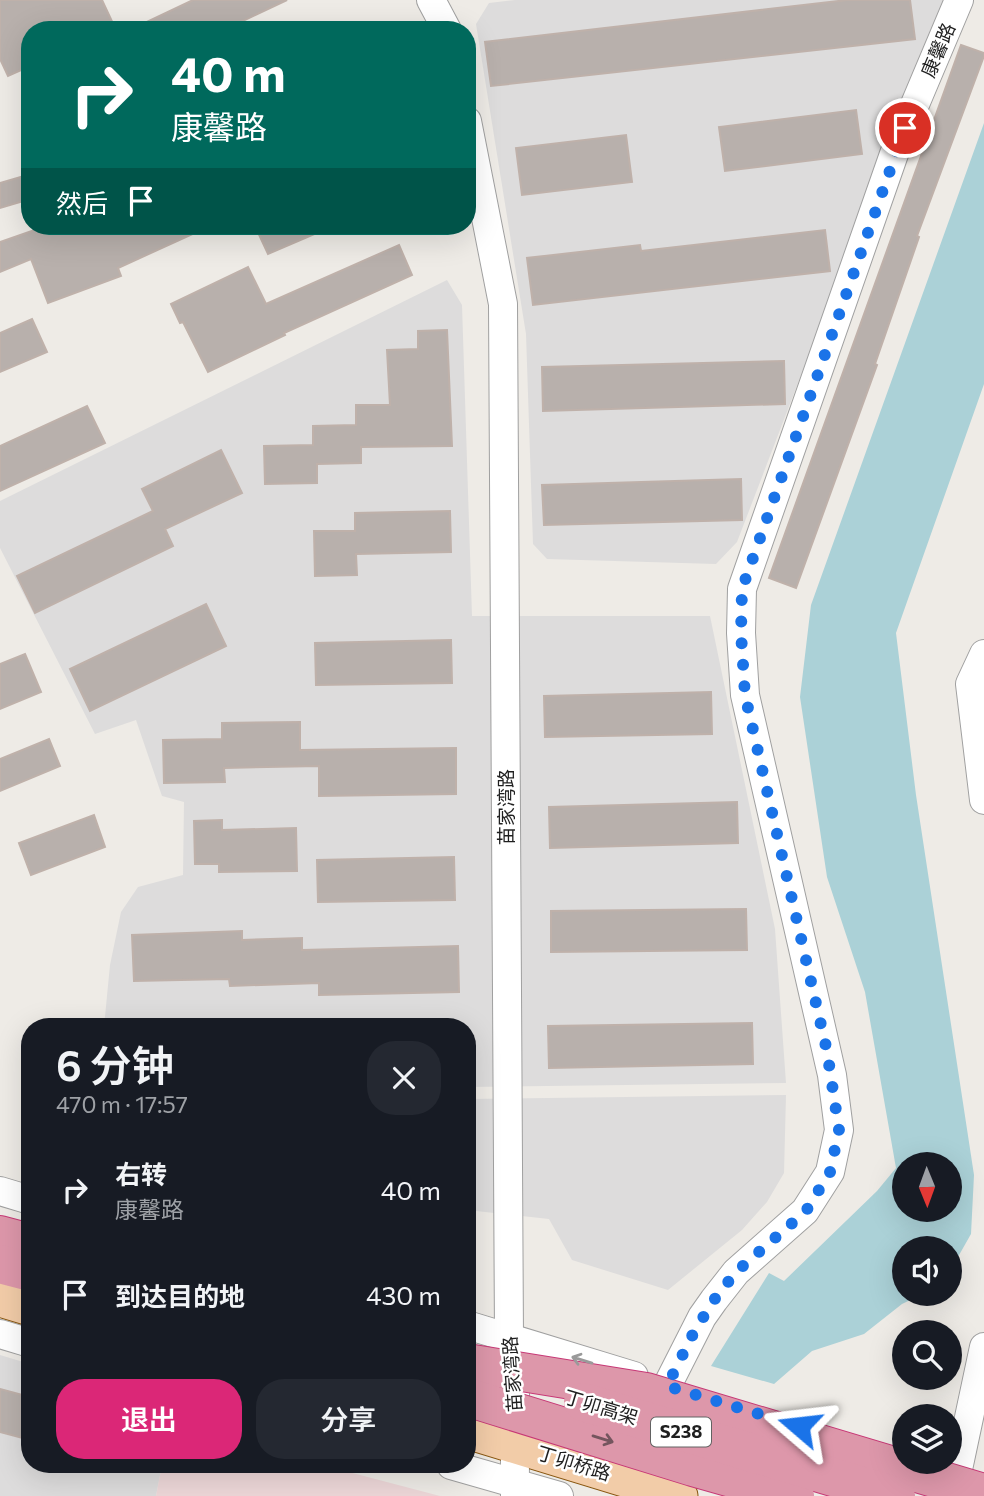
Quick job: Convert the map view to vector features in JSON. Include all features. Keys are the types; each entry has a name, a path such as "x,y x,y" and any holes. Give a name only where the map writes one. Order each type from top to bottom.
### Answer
{"highway":[{"path":"0,1235 21,1241"},
{"path":"0,1264 21,1270"},
{"path":"476,1366 646,1392 968,1487"},
{"name":"丁卯高架","path":"476,1368 896,1496"},
{"name":"丁卯高架","path":"476,1400 686,1482 795,1496"},
{"path":"686,1482 759,1496"}],"main road":[{"path":"0,1218 21,1224"},
{"path":"0,1299 21,1305"},
{"name":"S238","path":"476,1351 511,1349 968,1487"},
{"name":"丁卯桥路","path":"476,1433 686,1482"}],"street":[{"path":"435,0 443,21"},
{"name":"康馨路","path":"667,1386 697,1327 736,1272 806,1211 830,1172 839,1130 829,1062 745,695 741,633 742,589 894,154 959,0"},
{"name":"苗家湾路","path":"476,167 503,304 511,1349 516,1444 515,1490"},
{"path":"984,654 970,684 984,800"},
{"path":"0,1191 21,1197"},
{"path":"476,1330 511,1349 667,1386 892,1454"},
{"path":"0,1334 21,1340"},
{"path":"942,1474 968,1487 984,1348"},
{"path":"471,1473 515,1490 559,1496"}],"shaded area":[{"path":"515,0 945,0 737,542 716,564 547,559 533,544 526,334 476,24 489,3"},
{"path":"447,280 462,305 472,616 710,616 775,929 786,1083 476,1087 476,1018 105,1018 110,965 121,912 138,887 183,875 184,802 162,796 136,720 95,734 0,548 0,501"},
{"path":"786,1095 784,1173 767,1202 742,1230 668,1290 572,1260 549,1219 476,1211 476,1099"},
{"path":"0,1355 21,1361 21,1473 160,1473 156,1496 0,1496"},
{"path":"160,1473 352,1473 440,1496 156,1496"}],"water":[{"path":"984,123 984,384 896,633 916,795 974,1175 971,1234 962,1250 962,1236 892,1236 892,1306 899,1306 864,1334 812,1351 774,1384 711,1366 769,1273 784,1281 877,1191 892,1173 892,1222 962,1222 962,1152 893,1152 865,992 827,877 800,697 811,605"}],"building":[{"path":"0,0 102,0 112,21 21,21 21,70 8,76 0,59"},
{"path":"193,0 287,0 243,21 149,21"},
{"path":"847,0 910,0 915,39 491,86 485,42"},
{"path":"961,45 984,53 984,56 917,236 919,237 875,364 877,365 796,588 769,578"},
{"path":"856,110 862,154 725,171 719,127"},
{"path":"626,135 632,182 522,195 516,148"},
{"path":"21,177 21,202 0,208 0,183"},
{"path":"825,230 830,271 533,305 527,258 640,245 641,251"},
{"path":"21,235 190,235 118,268 121,276 48,303 31,259 0,272 0,242"},
{"path":"259,235 312,235 268,254"},
{"path":"399,245 412,275 284,333 285,335 208,372 171,304 248,267 266,304"},
{"path":"32,319 47,352 0,372 0,333"},
{"path":"447,330 452,446 361,447 361,463 317,464 317,483 265,484 264,446 313,445 313,426 356,425 356,405 390,405 387,350 418,349 418,331"},
{"path":"784,361 785,404 543,411 542,367"},
{"path":"87,406 105,443 0,491 0,446"},
{"path":"221,450 242,493 165,529 173,546 35,613 17,576 153,511 142,489"},
{"path":"741,479 742,520 544,525 542,485"},
{"path":"450,511 451,552 356,554 357,575 315,576 314,531 355,531 355,513"},
{"path":"206,604 226,646 90,711 70,669"},
{"path":"451,640 452,683 316,685 315,643"},
{"path":"25,654 41,692 0,709 0,664"},
{"path":"711,692 712,734 545,737 544,696"},
{"path":"300,722 300,750 456,748 456,794 319,796 319,766 224,768 225,782 164,783 163,740 222,739 222,723"},
{"path":"49,739 60,766 0,791 0,759"},
{"path":"737,802 738,843 550,848 549,807"},
{"path":"94,815 105,847 31,875 19,843"},
{"path":"222,820 222,830 296,828 297,871 219,872 219,864 195,864 194,821"},
{"path":"454,857 455,900 318,902 317,860"},
{"path":"746,909 747,950 551,952 551,911"},
{"path":"242,931 242,940 302,938 302,950 458,946 459,992 319,995 319,983 230,986 229,979 134,981 132,935"},
{"path":"752,1023 753,1064 549,1068 548,1026"},
{"path":"0,1389 21,1395 21,1438 0,1432"}],"route":[{"path":"799,1426 667,1386 702,1317 736,1272 806,1211 830,1172 839,1130 827,1051 745,695 741,633 742,589 905,128"}]}
